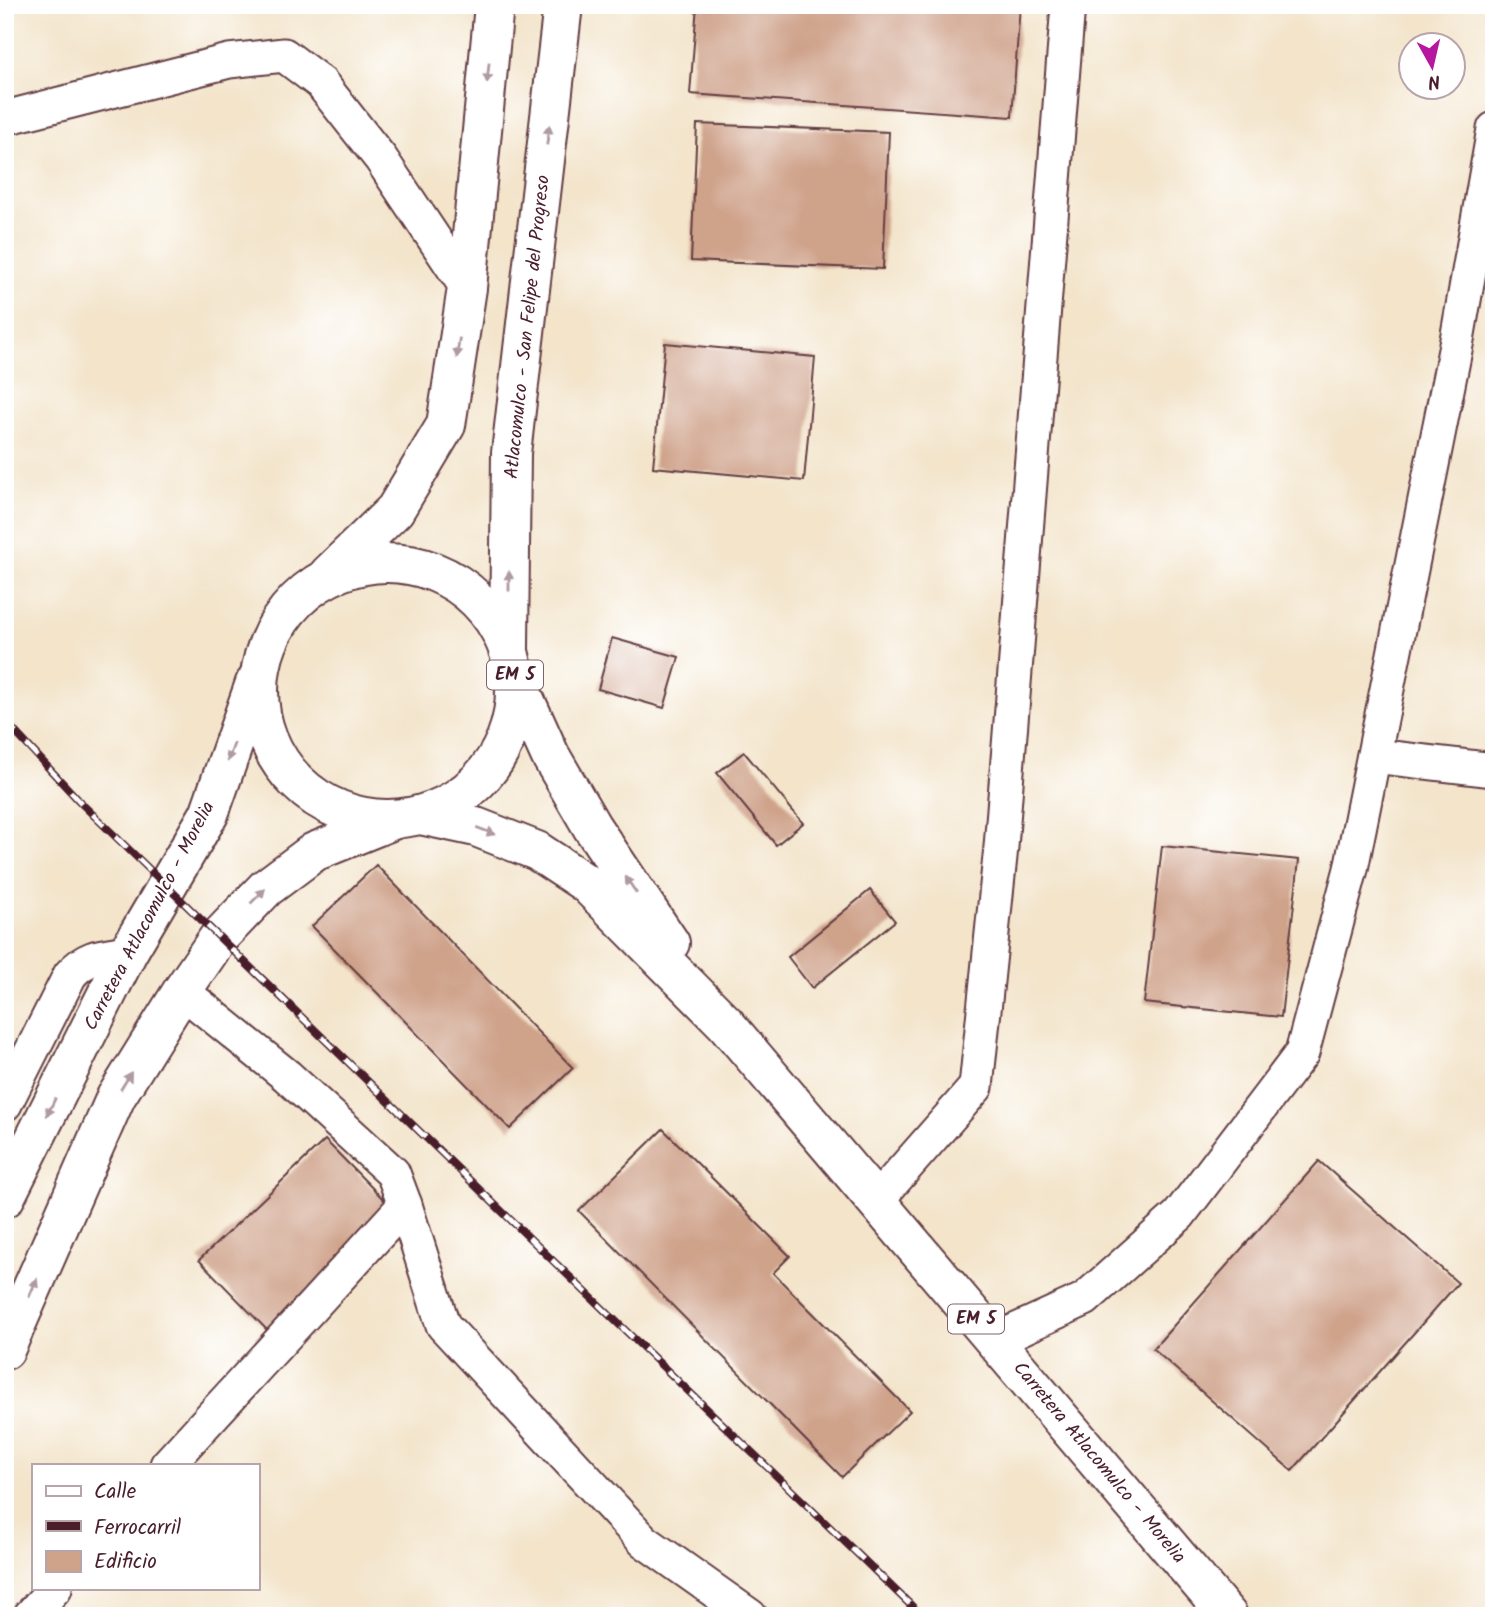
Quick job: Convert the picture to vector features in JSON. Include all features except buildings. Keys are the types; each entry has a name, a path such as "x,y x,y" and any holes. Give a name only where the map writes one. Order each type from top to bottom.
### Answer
{"main road":[{"path":"321,582 395,510 446,425 467,288 494,5"},
{"name":"Atlacomulco - San Felipe del Progreso","path":"513,665 511,453 563,5"},
{"name":"EM 5","path":"5,1350 116,1097 219,937 266,888 314,852 448,805 475,786 497,758 510,729 516,705 513,665 489,613 460,585 443,576 422,568 395,564 370,565 344,571 321,582 302,596 283,617 269,641 262,664 260,708 267,737 282,764 304,789 326,804 356,816 373,819 408,817"},
{"name":"Carretera Atlacomulco - Morelia","path":"5,1198 128,952 209,814 262,664"},
{"name":"Carretera Atlacomulco - Morelia","path":"513,665 550,755 592,827 725,1023"},
{"name":"Carretera Atlacomulco - Morelia","path":"408,817 476,827 537,851 587,884 725,1023 1228,1616"}],"street":[{"path":"876,1201 976,1087 1003,833 1068,5"},
{"path":"5,118 229,61 284,55 321,83 381,159 467,288"},
{"path":"995,1340 1085,1299 1179,1215 1302,1053 1351,869 1457,340 1494,129"},
{"path":"1374,756 1494,770"},
{"path":"5,1104 70,975 80,963 128,952"},
{"path":"182,991 287,1076 393,1173 443,1325 644,1541 750,1616"},
{"path":"168,1464 405,1205"},
{"path":"30,1616 53,1590"}],"railway":[{"path":"5,721 83,805 922,1616"}]}
